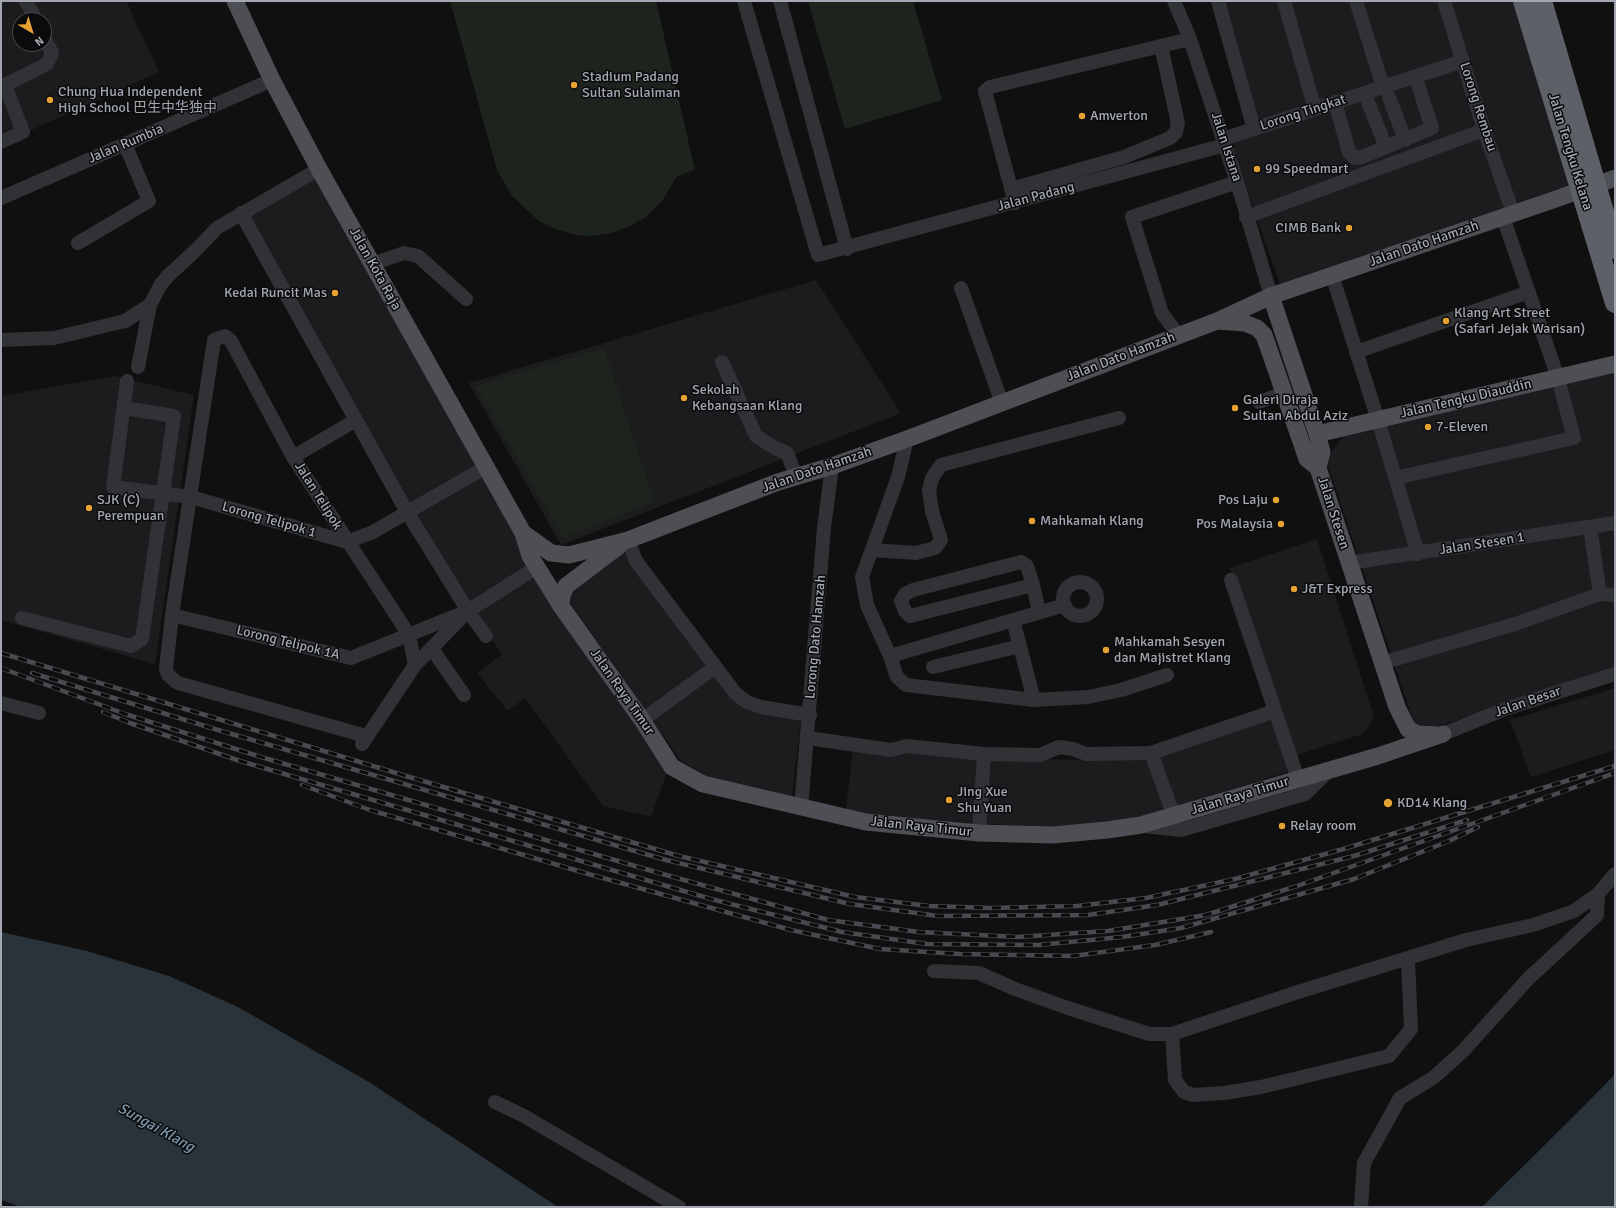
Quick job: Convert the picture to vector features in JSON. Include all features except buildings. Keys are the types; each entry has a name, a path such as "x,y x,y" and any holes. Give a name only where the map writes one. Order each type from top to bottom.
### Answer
{"highway":[{"name":"Jalan Tengku Kelana","path":"1523,1 1598,183 1615,303"},
{"name":"Jalan Tengku Kelana","path":"1542,1 1598,183 1615,249"}],"main road":[{"name":"Jalan Kota Raja","path":"235,1 272,80 319,170 523,532"},
{"name":"Jalan Dato Hamzah","path":"628,540 796,476 832,466 1002,403 1217,321 1271,296 1553,200 1598,183"},
{"name":"Jalan Stesen","path":"1271,296 1322,452 1318,468 1397,707 1408,729 1417,734 1443,734"},
{"path":"1217,321 1245,323 1257,328 1264,335 1307,459 1318,468"},
{"name":"Jalan Tengku Diauddin","path":"1317,434 1615,364"},
{"path":"523,532 551,553 569,555 628,540"},
{"name":"Jalan Raya Timur","path":"523,532 530,556 561,606 642,720 672,767 703,784 801,808 866,822 979,833 1053,835 1107,830 1141,825 1174,816 1378,756 1443,734"},
{"path":"561,606 562,596 566,586 628,540"},
{"name":"Jalan Stesen","path":"1378,756 1397,740 1397,707"}],"street":[{"path":"26,1 32,12"},
{"name":"Jalan Padang","path":"744,1 818,255 847,249 1013,196 1224,142"},
{"path":"780,1 847,249"},
{"name":"Jalan Istana","path":"1174,1 1190,39 1224,142 1271,296"},
{"path":"1218,1 1254,129"},
{"path":"1284,1 1315,109"},
{"path":"1356,1 1386,92 1404,140"},
{"name":"Lorong Rembau","path":"1395,478 1574,438 1558,378 1528,292 1484,130 1444,1"},
{"path":"1161,46 1178,123 1176,132 1170,138 1124,157 1013,196 984,91 990,87 1190,39"},
{"path":"1,142 24,132 3,82 46,64 52,52"},
{"name":"Lorong Tingkat","path":"1224,142 1254,129 1335,102 1386,92 1463,61"},
{"name":"Jalan Rumbia","path":"1,198 272,80"},
{"path":"1335,102 1349,152 1355,158 1362,157 1432,128 1418,85"},
{"path":"1368,102 1386,147"},
{"path":"1246,217 1484,130"},
{"path":"78,243 149,201 126,144"},
{"path":"138,367 150,305 161,284 169,275 196,250 212,232 241,213 319,170"},
{"path":"1178,336 1162,313 1132,217 1237,182"},
{"path":"241,213 407,512 468,611 486,636"},
{"path":"372,264 404,253 418,256 466,299"},
{"path":"1332,275 1378,420 1418,554"},
{"path":"961,288 1002,403"},
{"path":"1356,352 1528,292"},
{"path":"1,340 54,338 118,323 125,321 150,305"},
{"name":"Jalan Telipok","path":"191,497 214,340 225,336 231,341 293,458 409,635 415,664"},
{"path":"722,362 756,436 775,448 787,453 796,476"},
{"path":"22,618 131,646 142,639 174,416 124,408 127,381"},
{"path":"1259,402 1284,393"},
{"name":"Lorong Telipok 1","path":"124,408 113,487 191,497 347,542"},
{"path":"872,550 916,553 935,548 941,540 932,511 929,490 932,478 941,464 1119,418"},
{"path":"293,458 356,420"},
{"path":"907,439 898,477 862,577 867,606 890,656 897,677 906,685 1034,700 1088,697 1121,690 1167,675"},
{"name":"Lorong Dato Hamzah","path":"801,808 810,714 824,528 832,466"},
{"path":"347,542 373,532 486,467"},
{"path":"191,497 172,615 166,669 173,680 364,740 415,664 468,611 537,567"},
{"name":"Jalan Stesen 1","path":"1349,563 1418,554 1615,523"},
{"path":"1590,527 1600,594"},
{"path":"628,540 636,561 714,668 736,694 747,702 761,707 810,714"},
{"path":"1033,585 910,616 905,611 901,601 905,594 913,590 1021,562 1027,566 1033,585 1039,612"},
{"path":"1231,580 1298,779"},
{"path":"1382,663 1515,624 1600,594 1615,596"},
{"path":"890,656 1065,605"},
{"name":"Lorong Telipok 1A","path":"172,615 351,658 468,611"},
{"path":"1013,620 1034,700"},
{"path":"933,667 1020,646"},
{"path":"432,648 464,695"},
{"path":"642,720 714,668"},
{"name":"Jalan Besar","path":"1443,734 1505,709 1615,674"},
{"path":"1,703 39,713"},
{"path":"808,738 891,750 907,746 984,754 1040,755 1059,747 1073,749 1086,754 1151,753 1275,711"},
{"path":"1151,753 1174,816"},
{"path":"979,833 984,754"},
{"path":"1141,825 1181,830 1305,794 1330,770"},
{"path":"934,971 979,973 1015,989 1075,1011 1149,1034 1172,1034 1298,992 1466,940 1546,921 1574,911 1598,894 1615,874"},
{"path":"1361,1207 1364,1163 1400,1098 1433,1078 1463,1051 1528,980 1598,915 1598,894"},
{"path":"1172,1034 1175,1080 1184,1092 1193,1095 1224,1093 1261,1087 1390,1056 1411,1029 1408,959"},
{"path":"495,1102 524,1116 679,1207"}],"shaded area":[{"name":"Chung Hua Independent High School 巴生中华独中","path":"1,1 126,1 159,72 1,144"},
{"name":"Stadium Padang Sultan Sulaiman","path":"450,1 656,1 695,170 677,176 662,201 646,217 628,227 611,233 592,236 576,235 555,229 539,221 512,196 497,170"},
{"path":"808,1 913,1 942,100 845,129"},
{"path":"1218,1 1516,1 1572,184 1280,284 1230,142 1260,132"},
{"path":"315,179 515,536 552,605 667,772 651,817 603,806 525,698 508,711 477,673 502,654 467,605 247,217"},
{"name":"Sekolah Kebangsaan Klang","path":"816,280 901,413 561,545 469,383"},
{"path":"604,348 655,502 563,538 475,386"},
{"path":"1615,373 1615,669 1422,731 1415,726 1328,466 1330,454 1344,436"},
{"name":"SJK (C) Perempuan","path":"115,376 194,395 155,664 1,620 1,396"},
{"path":"1317,539 1374,717 1363,734 1294,756 1230,568"},
{"path":"622,550 732,695 801,718 792,797 708,777 680,760 570,602 572,588"},
{"path":"1615,688 1615,750 1531,777 1510,720"},
{"path":"1274,716 1291,771 1140,817 1104,823 1051,827 985,824 870,814 846,809 853,747 907,749 988,758 1091,760"}],"water":[{"name":"Sungai Klang","path":"1,932 87,951 169,976 238,1007 369,1082 558,1207 21,1207 1,1200"},
{"path":"1615,1074 1615,1207 1482,1207 1587,1103"}],"railway":[{"path":"1,653 406,776 679,856 855,897 929,906 990,908 1077,906 1146,898 1235,879 1340,850 1615,766"},
{"path":"1,668 125,714 261,757 659,873 828,920 919,932 1018,937 1108,931 1206,915 1297,886 1615,773"},
{"path":"32,673 218,730 666,860 850,904 938,916 1088,915 1157,905 1354,856 1467,820"},
{"path":"103,712 130,723 240,761 711,899 842,932 927,944 1038,945 1122,937 1181,928 1354,879 1449,841 1478,827"},
{"path":"302,785 370,810 592,875 791,930 880,949 960,954 1073,956 1155,945 1211,932"}],"place":[{"name":"Stadium Padang Sultan Sulaiman","path":"574,85"},
{"name":"Chung Hua Independent High School 巴生中华独中","path":"50,100"},
{"name":"Amverton","path":"1082,116"},
{"name":"99 Speedmart","path":"1257,169"},
{"name":"CIMB Bank","path":"1349,228"},
{"name":"Kedai Runcit Mas","path":"335,293"},
{"name":"Klang Art Street (Safari Jejak Warisan)","path":"1446,321"},
{"name":"Sekolah Kebangsaan Klang","path":"684,398"},
{"name":"Galeri Diraja Sultan Abdul Aziz","path":"1235,408"},
{"name":"7-Eleven","path":"1428,427"},
{"name":"Pos Laju","path":"1276,500"},
{"name":"SJK (C) Perempuan","path":"89,508"},
{"name":"Mahkamah Klang","path":"1032,521"},
{"name":"Pos Malaysia","path":"1281,524"},
{"name":"J&T Express","path":"1294,589"},
{"name":"Mahkamah Sesyen dan Majistret Klang","path":"1106,650"},
{"name":"Jing Xue Shu Yuan","path":"949,800"},
{"name":"KD14 Klang","path":"1388,803"},
{"name":"Relay room","path":"1282,826"}]}
